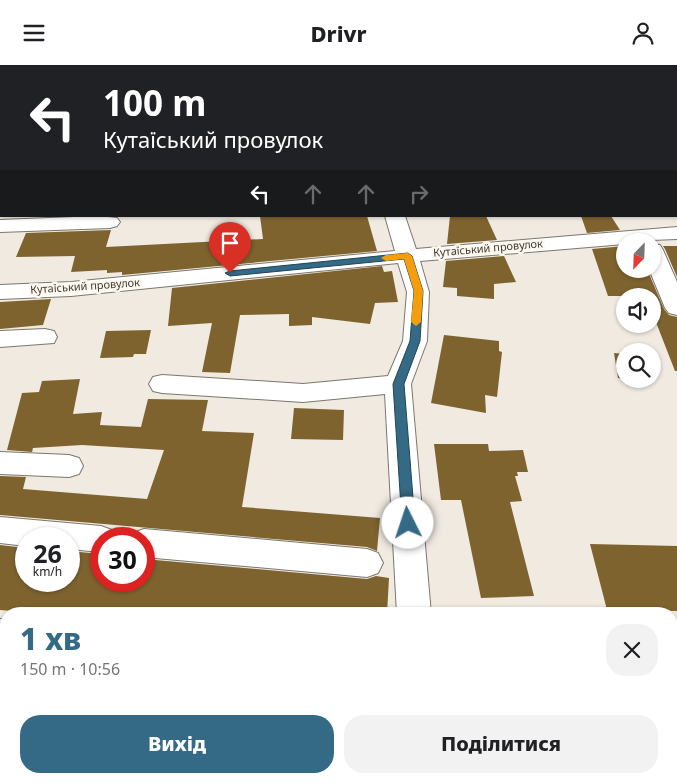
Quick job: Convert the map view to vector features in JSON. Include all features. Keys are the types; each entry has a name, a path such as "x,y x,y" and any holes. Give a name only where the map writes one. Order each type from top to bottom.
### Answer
{"street":[{"path":"394,217 418,291 415,341 398,384 414,607"},
{"path":"630,217 641,233"},
{"path":"0,226 110,222"},
{"name":"Кутаїський провулок","path":"661,238 677,233"},
{"name":"Кутаїський провулок","path":"0,292 71,289 408,256 616,244"},
{"path":"661,273 677,308"},
{"path":"0,339 45,337"},
{"path":"162,384 303,393 398,384"},
{"path":"0,463 69,466"},
{"path":"0,529 90,538"},
{"path":"155,544 367,563"}],"building":[{"path":"260,217 367,217 377,251 122,275 122,272 107,273 107,270 71,272 75,256 16,257 26,233 111,230 106,247 263,239"},
{"path":"450,217 486,217 497,240 447,244"},
{"path":"581,217 612,217 620,230 587,233"},
{"path":"663,246 677,246 677,277 665,249"},
{"path":"616,247 616,278 651,278 655,288 616,288 616,296 608,296 592,249"},
{"path":"504,256 516,282 494,284 494,299 457,296 457,288 443,287 446,261"},
{"path":"382,266 384,272 392,271 398,302 375,303 370,324 312,317 312,325 289,326 289,314 240,315 230,373 202,372 212,323 168,326 172,288"},
{"path":"51,299 43,325 0,329 0,302"},
{"path":"661,302 669,315 677,317 677,371 675,371 660,333"},
{"path":"151,330 146,354 134,354 133,357 100,358 106,331"},
{"path":"444,335 499,341 499,351 502,352 497,397 485,395 486,413 431,403"},
{"path":"80,379 73,414 102,412 100,425 141,427 148,399 208,400 202,431 254,433 242,507 380,518 377,551 367,547 155,529 155,527 0,515 0,476 26,477 23,489 147,499 164,450 82,445 33,448 32,452 7,450 22,393 39,392 42,381"},
{"path":"294,408 344,410 343,440 291,439"},
{"path":"434,444 488,444 489,451 523,450 528,472 517,472 518,476 515,476 522,501 510,502 534,596 481,598 461,500 441,500"},
{"path":"590,544 677,546 677,607 606,607"},
{"path":"0,545 15,547 15,592 80,592 80,552 90,553 90,592 155,592 155,560 367,579 376,576 389,578 387,607 0,607"}],"slow traffic":[{"path":"386,258 408,256 418,291 416,322"}],"route":[{"path":"230,273 408,256 418,291 415,341 398,384 408,523"}]}
